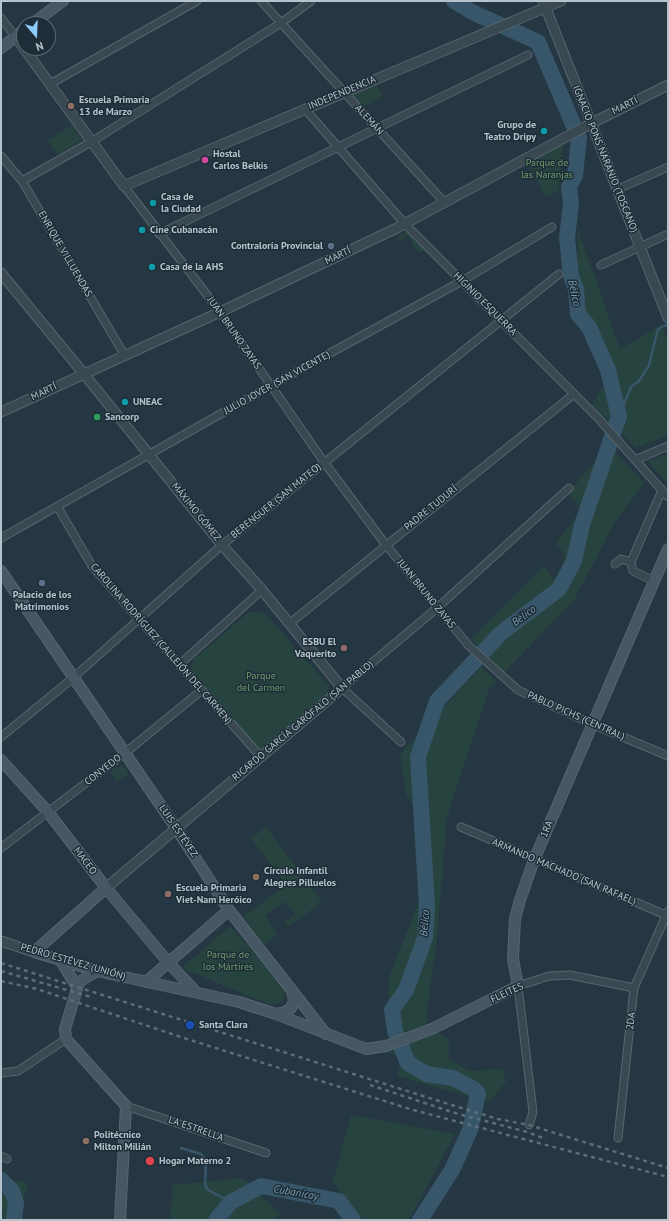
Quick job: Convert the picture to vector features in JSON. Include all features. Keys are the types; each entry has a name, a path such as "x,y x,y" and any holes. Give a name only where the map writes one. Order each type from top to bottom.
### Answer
{"main road":[{"path":"43,16 63,1"},
{"path":"1,48 16,36"},
{"name":"1RA","path":"518,986 513,959 516,919 520,900 534,860 668,549"},
{"name":"LUIS ESTÉVEZ","path":"1,571 176,828 229,910 326,1035"},
{"name":"MACEO","path":"1,760 48,812 106,888 168,962"},
{"name":"RICARDO GARCÍA GARÓFALO (SAN PABLO)","path":"34,952 106,888"},
{"path":"146,982 229,910"},
{"name":"PEDRO ESTÉVEZ (UNIÓN)","path":"34,952 97,971 146,982"},
{"path":"61,961 77,987"},
{"path":"168,962 196,992"},
{"path":"97,971 79,982 65,1029 66,1039 126,1106 120,1220"},
{"path":"146,982 196,992 276,1014 326,1035"},
{"name":"FLEITES","path":"326,1035 366,1049 386,1046 434,1028 518,986"},
{"path":"276,1014 286,1012 291,1008 294,1002 293,994"}],"street":[{"path":"50,84 197,1"},
{"name":"ALEMÁN","path":"261,1 444,203"},
{"path":"22,182 92,142 281,22 311,1"},
{"name":"INDEPENDENCIA","path":"124,186 489,32 542,7 561,1"},
{"name":"IGNACIO PONS NARANJO (TOSCANO)","path":"542,7 588,125 618,189 667,315"},
{"name":"JUAN BRUNO ZAYAS","path":"1,18 16,36"},
{"path":"159,234 528,55"},
{"name":"JUAN BRUNO ZAYAS","path":"30,56 159,234 220,312 324,462 437,608 469,646 491,666"},
{"name":"MARTÍ","path":"1,412 220,312 405,224 588,125 668,85"},
{"name":"HIGINIO ESQUERRA","path":"305,109 337,148 405,224 598,418 668,497"},
{"name":"ENRIQUE VILLUENDAS","path":"1,156 22,182 125,356"},
{"path":"618,189 668,167"},
{"name":"JULIO JOVER (SAN VICENTE)","path":"1,538 270,386 462,281 552,227"},
{"path":"602,265 668,234"},
{"name":"MÁXIMO GÓMEZ","path":"1,273 222,545 262,590 342,688 400,742"},
{"name":"BERENGUER (SAN MATEO)","path":"1,737 73,678 222,545 559,274"},
{"name":"PADRE TUDURÍ","path":"289,624 386,544 574,394"},
{"path":"635,460 668,446"},
{"name":"RICARDO GARCÍA GARÓFALO (SAN PABLO)","path":"106,888 437,608 569,488"},
{"path":"654,580 633,572 631,562 662,490"},
{"name":"CAROLINA RODRÍGUEZ (CALLEJÓN DEL CARMEN)","path":"57,506 92,566 261,756"},
{"path":"615,564 621,559 631,562"},
{"path":"180,664 262,590"},
{"name":"PABLO PICHS (CENTRAL)","path":"491,666 518,690 592,724 668,756"},
{"name":"CONYEDO","path":"1,848 125,753 202,690"},
{"name":"ARMANDO MACHADO (SAN RAFAEL)","path":"461,827 534,860 667,914"},
{"name":"2DA","path":"618,1138 634,988 667,914"},
{"name":"PEDRO ESTÉVEZ (UNIÓN)","path":"1,941 34,952"},
{"name":"FLEITES","path":"518,986 549,976 570,975 634,988"},
{"name":"1RA","path":"518,986 533,1112 529,1125"},
{"path":"1,1073 18,1071 66,1039"},
{"name":"LA ESTRELLA","path":"126,1106 266,1153"}],"green space":[{"path":"376,84 383,96 364,107 351,94"},
{"path":"72,125 82,139 58,155 48,141"},
{"name":"Parque de las Naranjas","path":"563,144 559,190 546,197 527,163"},
{"path":"578,230 620,349 661,325 668,340 668,435 636,448 592,405 606,382 606,360 591,325 585,319 579,301 581,292 577,278"},
{"path":"408,231 425,249 420,253 416,250 408,236 399,241 397,237"},
{"path":"611,447 644,483 615,522 574,600 504,673 471,640 544,566 554,579 560,572 565,555 556,543 582,510 568,494 584,473"},
{"path":"668,454 668,484 648,461"},
{"name":"Parque del Carmen","path":"249,612 265,613 329,686 328,694 264,749 256,749 191,671 194,659"},
{"path":"481,667 496,681 489,688 447,817 437,938 426,1016 428,1024 392,1036 388,993 390,974 418,904 415,808 406,794 400,754"},
{"path":"122,764 129,774 117,782 110,772"},
{"path":"266,827 322,902 288,927 284,922 295,914 285,902 274,909 265,916 278,934 263,945 243,917 286,885 251,838"},
{"name":"Parque de los Mártires","path":"230,926 285,988 285,996 280,1003 271,1005 182,968"},
{"path":"439,1032 449,1040 449,1059 469,1071 502,1069 506,1082 489,1102 397,1076 401,1060 388,1052"},
{"path":"351,1115 455,1134 409,1220 360,1220 333,1181"},
{"path":"1,1176 27,1183 20,1220 1,1220"},
{"path":"243,1178 280,1214 274,1220 171,1220 172,1185"}],"waterway":[{"name":"Bélico","path":"420,1220 452,1170 470,1130 478,1094 474,1089 453,1078 426,1074 408,1063 395,1031 392,1010 406,990 425,938 427,906 418,757 437,701 501,633 559,589 574,561 582,525 619,416 608,370 589,327 578,314 576,289 571,276 567,238 571,203 569,187 575,175 579,138 538,42 474,13 454,1"},
{"path":"619,416 631,387 639,381 649,365 658,329 668,324"},
{"path":"181,1148 201,1154 206,1160 205,1185 208,1190 231,1202"},
{"name":"Cubanicay","path":"1,1180 12,1191 16,1203 14,1220"},
{"name":"Cubanicay","path":"216,1220 231,1202 261,1186 339,1201 353,1220"}],"railway":[{"path":"1,963 458,1107 498,1119 529,1125 668,1168"},
{"path":"1,971 91,997"},
{"path":"1,981 37,989 187,1039 413,1110 668,1177"},
{"path":"370,1085 455,1113 527,1132 546,1139"}],"place":[{"name":"Escuela Primaria 13 de Marzo","path":"71,106"},
{"name":"Grupo de Teatro Dripy","path":"544,131"},
{"name":"Hostal Carlos Belkis","path":"205,160"},
{"name":"Casa de la Ciudad","path":"153,203"},
{"name":"Cine Cubanacán","path":"142,230"},
{"name":"Contraloría Provincial","path":"331,246"},
{"name":"Casa de la AHS","path":"152,267"},
{"name":"UNEAC","path":"125,402"},
{"name":"Sancorp","path":"97,417"},
{"name":"Palacio de los Matrimonios","path":"42,583"},
{"name":"ESBU El Vaquerito","path":"344,648"},
{"name":"Círculo Infantil Alegres Pilluelos","path":"256,877"},
{"name":"Escuela Primaria Viet-Nam Heróico","path":"168,894"},
{"name":"Santa Clara","path":"190,1025"},
{"name":"Politécnico Milton Milián","path":"86,1141"},
{"name":"Hogar Materno 2","path":"150,1161"}]}
